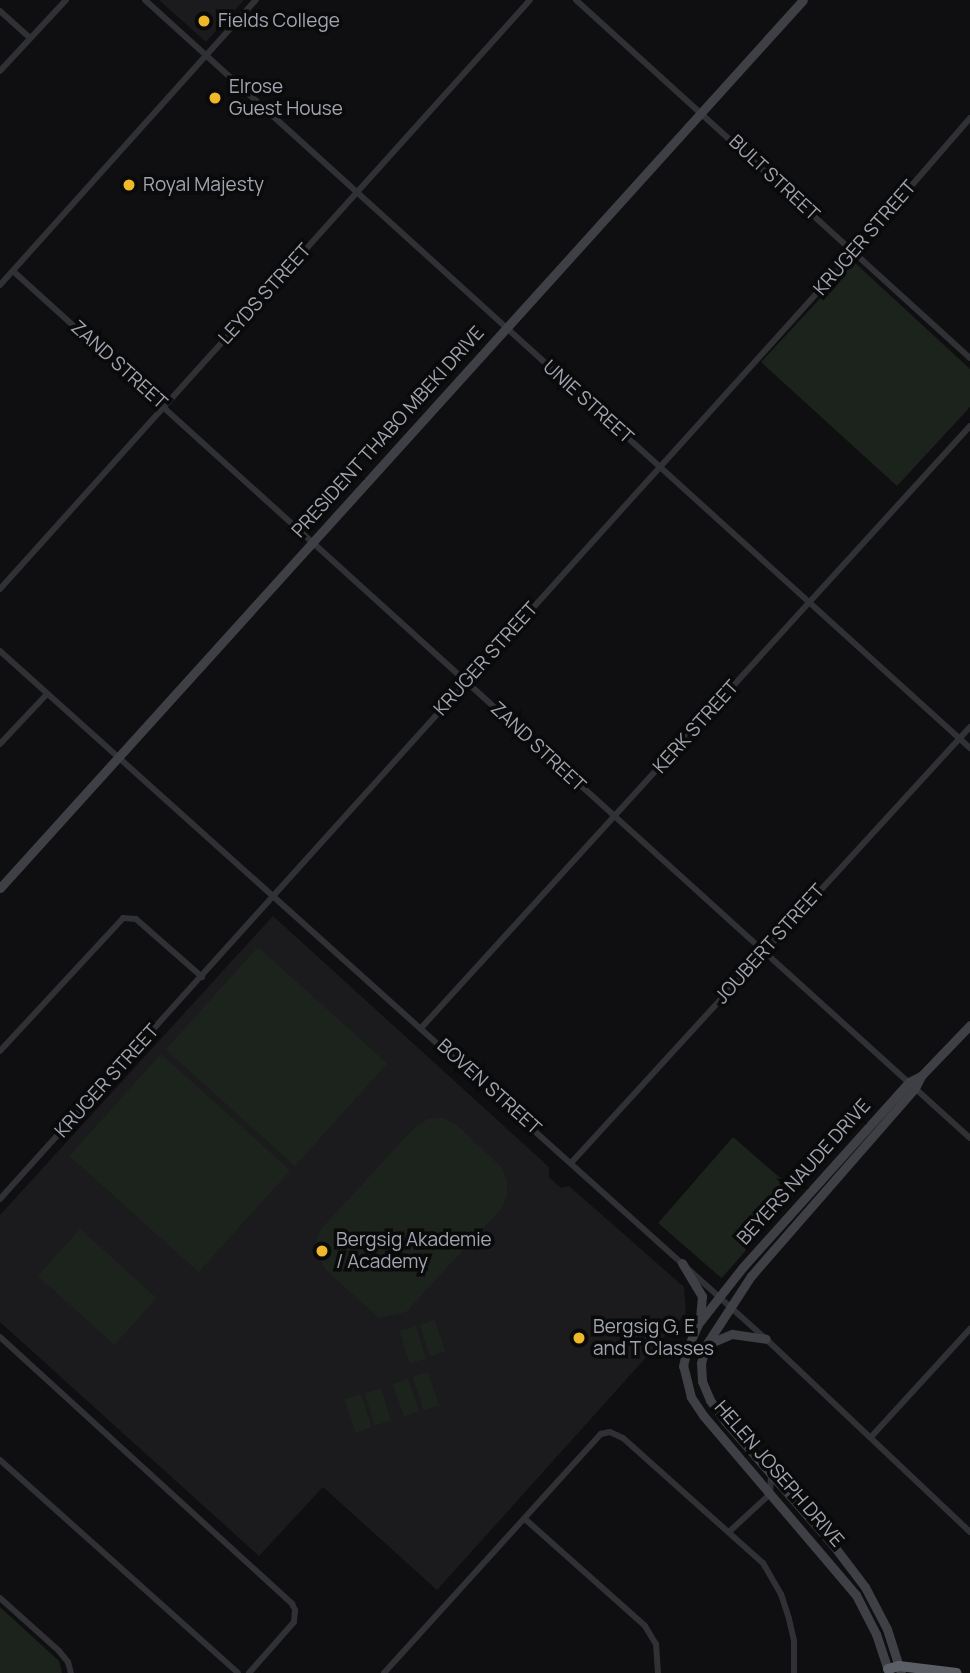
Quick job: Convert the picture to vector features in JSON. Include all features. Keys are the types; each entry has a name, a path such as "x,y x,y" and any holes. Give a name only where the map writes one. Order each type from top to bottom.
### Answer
{"highway":[{"path":"894,1670 957,1673"}],"street":[{"path":"0,71 66,0"},
{"name":"UNIE STREET","path":"145,0 970,748"},
{"path":"0,285 256,0"},
{"name":"LEYDS STREET","path":"0,589 530,0"},
{"name":"BULT STREET","path":"576,0 970,358"},
{"name":"PRESIDENT THABO MBEKI DRIVE","path":"0,888 803,0"},
{"path":"0,11 30,37"},
{"name":"KRUGER STREET","path":"0,1199 855,251 970,118"},
{"name":"ZAND STREET","path":"13,271 970,1138"},
{"name":"KERK STREET","path":"422,1027 970,426"},
{"name":"BOVEN STREET","path":"0,651 682,1262 970,1532"},
{"path":"0,744 47,694"},
{"name":"JOUBERT STREET","path":"571,1163 970,727"},
{"path":"0,1051 124,918 136,919 202,978"},
{"name":"BEYERS NAUDE DRIVE","path":"720,1298 782,1220 970,1024"},
{"name":"BEYERS NAUDE DRIVE","path":"731,1307 792,1227 912,1085"},
{"path":"682,1262 702,1296 698,1324"},
{"name":"HELEN JOSEPH DRIVE","path":"720,1298 698,1324 687,1349 683,1366 691,1397 856,1595 894,1670"},
{"name":"HELEN JOSEPH DRIVE","path":"731,1307 706,1345 701,1363 702,1381 710,1401 833,1545 865,1587 887,1629 894,1670"},
{"path":"871,1437 970,1329"},
{"path":"706,1345 732,1334 766,1339"},
{"path":"0,1337 292,1604 295,1610 294,1622 249,1673"},
{"path":"384,1673 601,1434 610,1432 623,1438 763,1563 781,1594 794,1641 794,1673"},
{"path":"0,1460 238,1673"},
{"path":"730,1531 770,1494 771,1475"},
{"path":"525,1518 645,1626 656,1644 658,1673"},
{"path":"0,1598 65,1657 71,1673"}],"shaded area":[{"name":"Fields College","path":"159,0 244,0 206,42"},
{"path":"854,262 970,369 970,407 897,486 761,362"},
{"name":"Bergsig Akademie / Academy","path":"273,916 549,1167 549,1177 561,1188 569,1186 684,1287 686,1313 437,1590 323,1487 259,1556 0,1322 0,1215"},
{"path":"258,947 387,1063 295,1166 166,1050"},
{"path":"161,1054 290,1170 199,1272 69,1156"},
{"path":"444,1118 457,1125 501,1167 507,1181 507,1195 502,1208 406,1312 379,1318 326,1270 318,1257 316,1242 321,1229 414,1128 428,1119"},
{"path":"733,1137 796,1192 722,1278 658,1223"},
{"path":"80,1229 157,1298 114,1345 38,1276"},
{"path":"435,1320 445,1351 430,1356 420,1325"},
{"path":"416,1326 426,1359 410,1363 400,1331"},
{"path":"428,1372 439,1405 424,1410 413,1377"},
{"path":"408,1379 419,1411 404,1416 393,1384"},
{"path":"381,1388 391,1421 375,1425 365,1393"},
{"path":"361,1394 372,1427 356,1433 345,1399"},
{"path":"0,1607 59,1661 62,1673 0,1673"}],"place":[{"name":"Fields College","path":"204,21"},
{"name":"Elrose Guest House","path":"215,98"},
{"name":"Royal Majesty","path":"129,185"},
{"name":"Bergsig Akademie / Academy","path":"322,1251"},
{"name":"Bergsig G, E and T Classes","path":"579,1338"}]}
